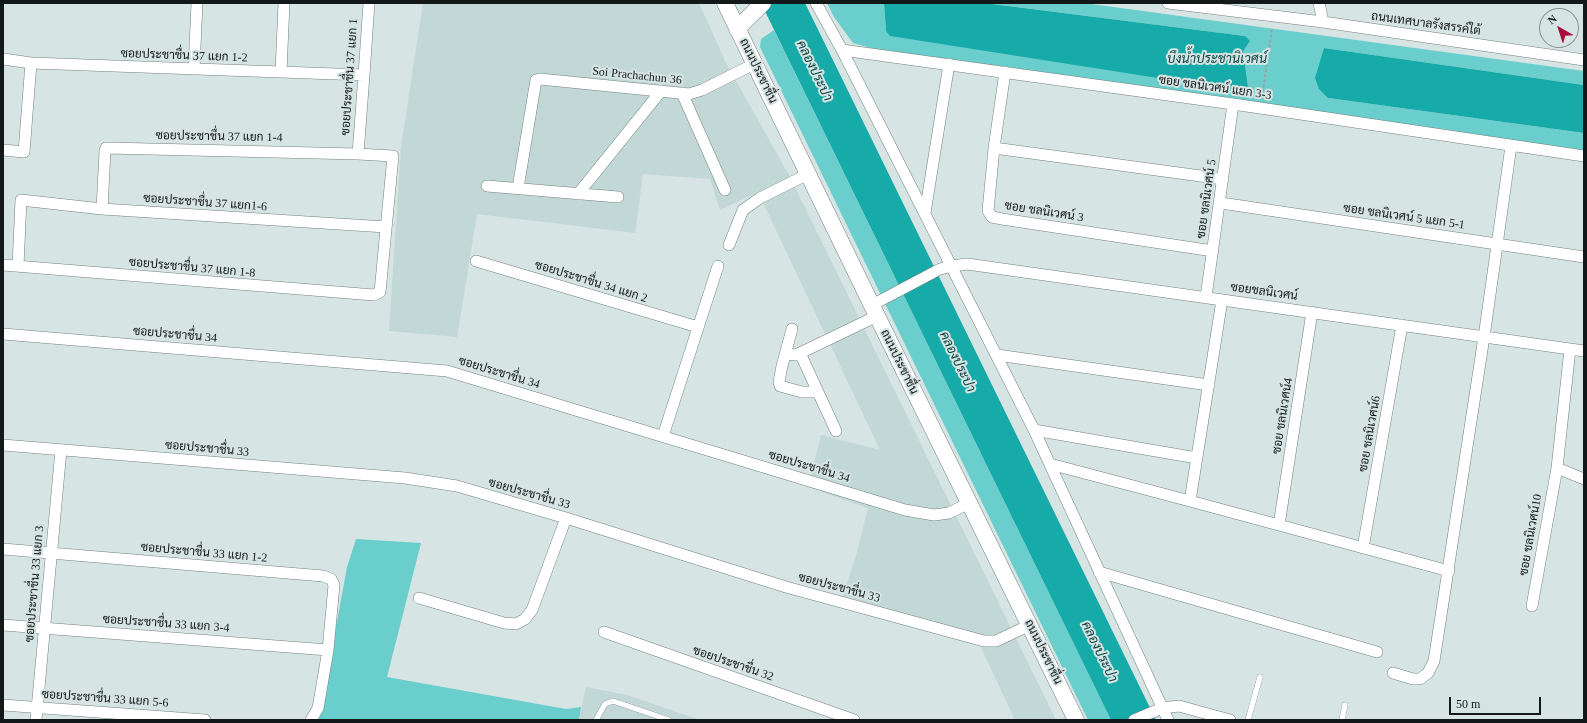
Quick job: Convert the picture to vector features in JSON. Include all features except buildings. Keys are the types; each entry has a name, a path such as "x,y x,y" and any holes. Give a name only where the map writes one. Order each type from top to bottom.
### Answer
{"main road":[{"name":"ถนนประชาชื่น","path":"725,3 874,311 1076,720"},
{"path":"737,29 759,6"}],"street":[{"path":"194,69 197,3"},
{"path":"281,72 284,3"},
{"name":"ซอยประชาชื่น 37 แยก 1","path":"358,154 368,3"},
{"path":"816,3 842,50 1034,430 1099,572 1158,709 1168,720"},
{"name":"ถนนเทศบาลรังสรรค์ใต้","path":"1168,3 1322,22 1584,60"},
{"path":"1319,3 1322,22"},
{"name":"ซอย ชลนิเวศน์ แยก 3-3","path":"842,50 1233,104 1584,156"},
{"name":"ซอยประชาชื่น 37 แยก 1-2","path":"3,60 31,63 364,75"},
{"path":"3,150 24,152 31,63"},
{"name":"Soi Prachachun 36","path":"518,188 534,84 536,80 540,79 689,94 702,90 754,64"},
{"path":"925,213 949,64"},
{"name":"ซอย ชลนิเวศน์ 3","path":"1005,72 994,148 988,211 992,216 1002,219 1213,251"},
{"path":"578,194 661,91"},
{"path":"682,93 725,190"},
{"name":"ซอย ชลนิเวศน์ 5","path":"1206,297 1221,203 1233,104"},
{"path":"1393,673 1412,679 1420,679 1428,673 1434,662 1484,337 1511,146"},
{"name":"ซอยประชาชื่น 37 แยก 1-4","path":"102,209 106,148 393,156 386,227"},
{"path":"994,148 1223,179"},
{"path":"729,245 743,210 760,198 808,174"},
{"path":"488,186 618,197"},
{"name":"ซอยประชาชื่น 37 แยก1-6","path":"18,266 22,200 102,209 386,227"},
{"name":"ซอย ชลนิเวศน์ 5 แยก 5-1","path":"1221,203 1584,257"},
{"name":"ซอยประชาชื่น 37 แยก 1-8","path":"3,265 374,295 380,292 386,227"},
{"name":"ซอยประชาชื่น 34 แยก 2","path":"476,261 698,327"},
{"name":"ซอยชลนิเวศน์","path":"800,353 874,311 896,293 940,270 952,266 967,264 1584,351"},
{"path":"663,436 718,266"},
{"path":"1190,500 1222,300"},
{"name":"ซอย ชลนิเวศน์4","path":"1279,525 1312,312"},
{"name":"ซอย ชลนิเวศน์6","path":"1363,548 1402,325"},
{"path":"792,328 779,382 780,386 802,392 818,392"},
{"name":"ซอยประชาชื่น 34","path":"3,334 447,371 905,510 934,514 949,513 969,503"},
{"name":"ซอย ชลนิเวศน์10","path":"1532,606 1556,468 1570,349"},
{"path":"785,354 796,355 800,353 836,431"},
{"path":"997,355 1209,385"},
{"path":"1034,430 1197,458"},
{"name":"ซอยประชาชื่น 33","path":"3,446 405,478 457,486 566,518 786,587 984,641 996,641 1030,625"},
{"name":"ซอยประชาชื่น 33 แยก 3","path":"36,720 61,450"},
{"path":"1050,464 1190,500 1449,571"},
{"path":"1556,468 1584,479"},
{"path":"419,598 504,623 516,624 525,619 532,610 566,518"},
{"name":"ซอยประชาชื่น 33 แยก 1-2","path":"3,550 323,576 331,579 334,585 328,650"},
{"path":"1099,572 1377,652"},
{"name":"ซอยประชาชื่น 33 แยก 3-4","path":"3,625 328,650"},
{"name":"ซอยประชาชื่น 32","path":"604,632 854,720"},
{"path":"311,720 318,708 328,650"},
{"name":"ซอยประชาชื่น 33 แยก 5-6","path":"3,705 205,720"},
{"path":"1134,720 1158,709 1179,706 1230,720"}],"lane":[{"path":"1248,720 1260,677"},
{"path":"596,720 605,704 613,701 668,720"},
{"path":"1342,720 1346,705"}],"path":[{"path":"1260,108 1273,16"}],"shaded area":[{"path":"423,3 699,3 726,63 790,177 1056,720 1015,720 975,635 843,596 857,552 868,508 808,487 821,435 880,450 758,192 720,210 710,179 643,174 635,233 477,214 457,337 389,331 401,147"},
{"path":"827,3 884,3 886,31 1248,85 1243,51 1245,36 984,3 1084,3 1584,71 1584,85 1324,48 1328,98 1584,133 1584,151 881,51 853,43 834,17"},
{"path":"774,30 1111,720 1088,720 760,47 761,39"},
{"path":"356,539 421,543 387,677 566,709 581,707 579,720 319,720 347,567"},
{"path":"586,687 627,695 700,720 579,720"}],"water":[{"name":"คลองประปา","path":"761,3 805,3 1156,720 1111,720"},
{"name":"บึงน้ำประชานิเวศน์","path":"884,3 984,3 1245,36 1250,41 1243,51 1248,86 1241,91 890,36 886,31"},
{"path":"1324,48 1584,85 1584,133 1328,98 1319,89 1315,78"}]}
